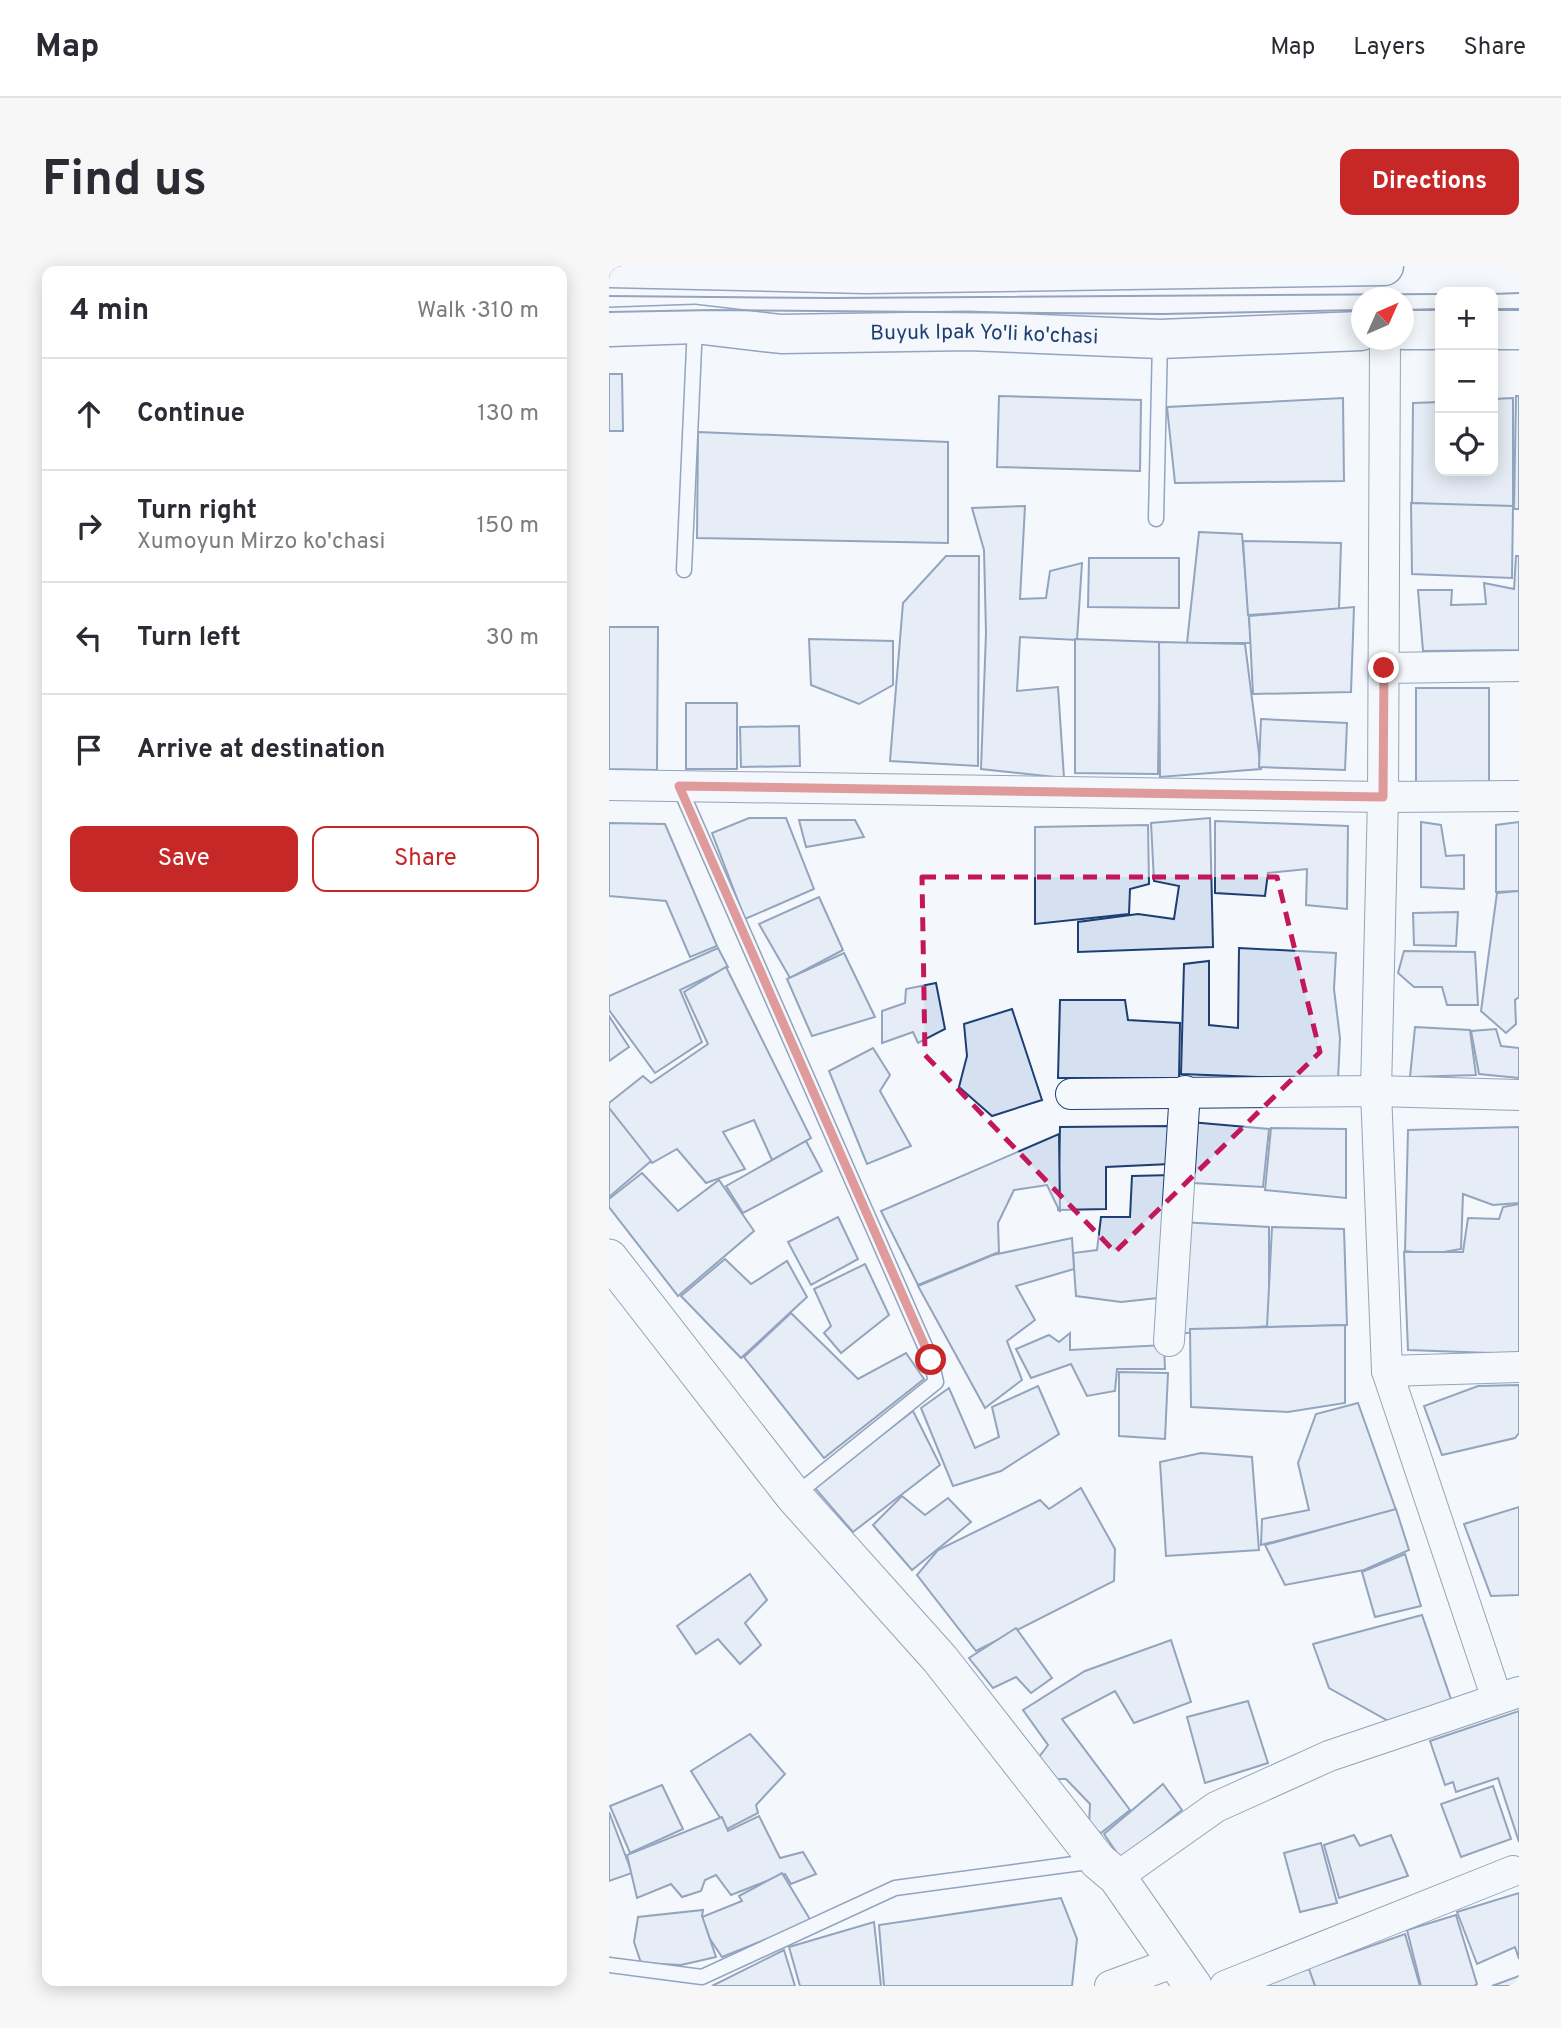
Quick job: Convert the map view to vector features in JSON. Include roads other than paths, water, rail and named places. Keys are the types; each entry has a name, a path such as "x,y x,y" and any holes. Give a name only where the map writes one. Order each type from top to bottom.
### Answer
{"main road":[{"path":"609,268 866,274 1384,266"},
{"name":"Buyuk Ipak Yo'li ko'chasi","path":"609,327 695,324 781,334 968,331 1160,339 1351,331"},
{"path":"1414,330 1435,330"},
{"path":"1498,330 1519,330"}],"street":[{"path":"1107,1869 1216,1807 1329,1756 1508,1695 1387,1371 1376,1091 1383,797 1385,350"},
{"path":"1384,668 1519,666"},
{"path":"609,785 1383,797 1519,796"},
{"path":"1169,1340 1185,1091"},
{"path":"1071,1094 1376,1091 1519,1095"},
{"path":"609,1258 794,1496 940,1659 1107,1869 1184,1974 1110,1986"},
{"path":"1387,1371 1519,1367"},
{"path":"1225,1986 1513,1871"}],"lane":[{"path":"684,570 695,324"},
{"path":"1156,519 1160,339"},
{"path":"679,786 931,1360 936,1382 794,1496"},
{"path":"609,1965 702,1977 895,1888 1107,1869"}],"tram line":[{"path":"1498,294 1519,293"},
{"path":"609,296 831,298 1435,294"},
{"path":"1414,310 1435,309"},
{"path":"1498,309 1519,309"},
{"path":"609,312 713,310 1163,314 1351,310"}]}
